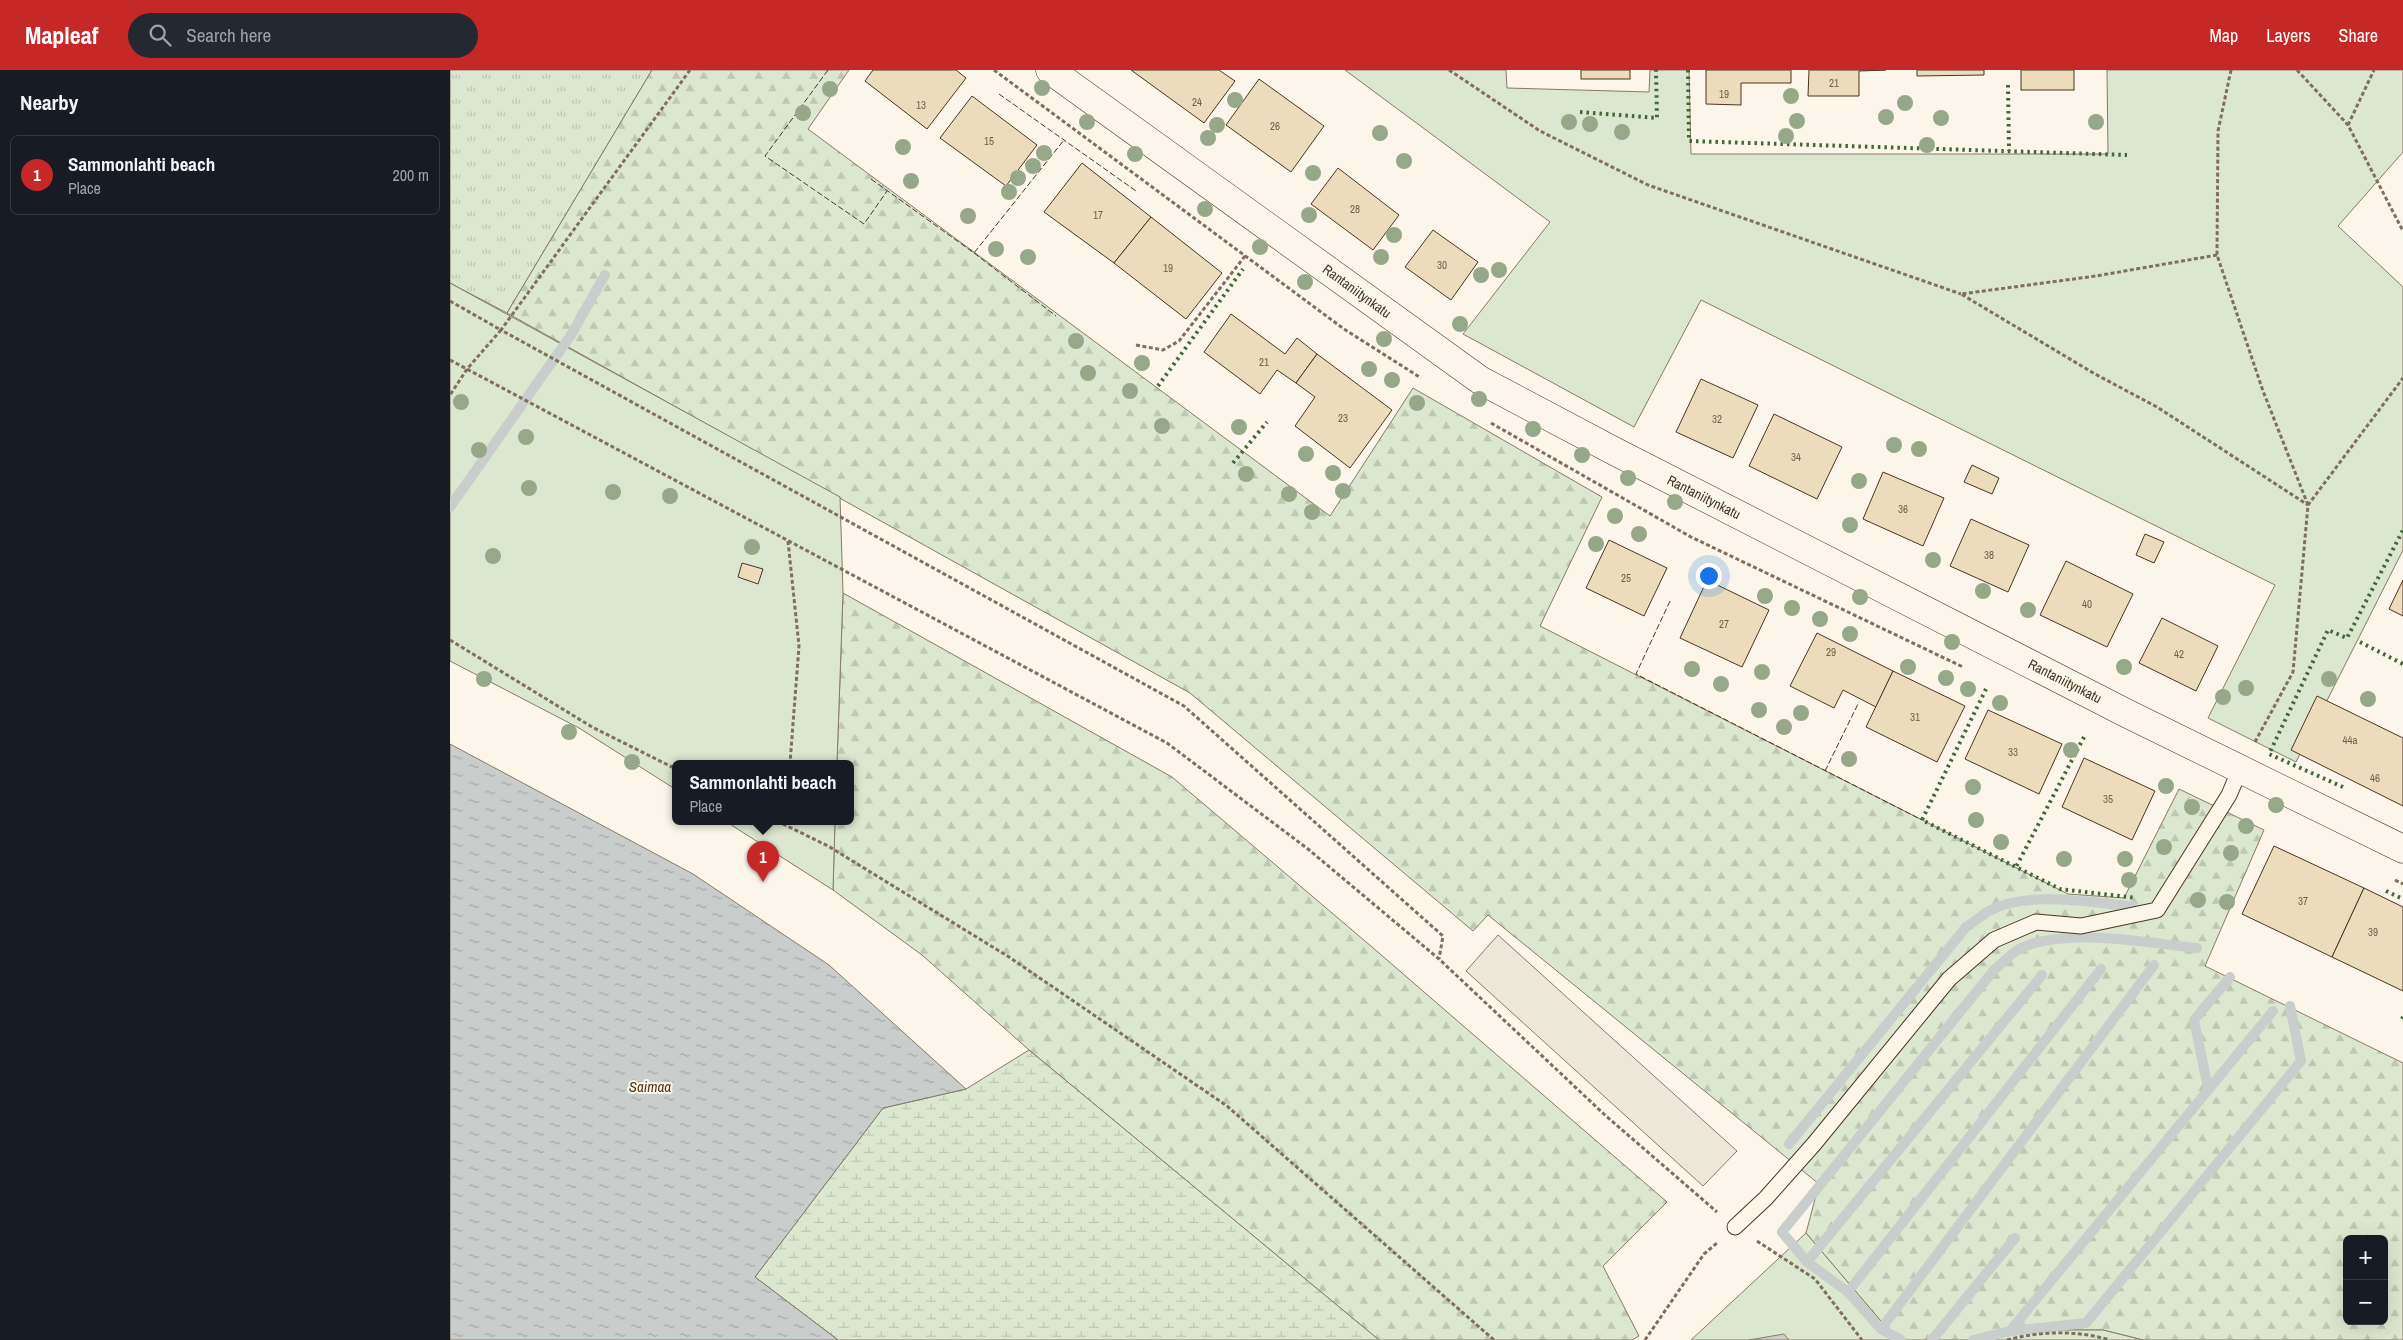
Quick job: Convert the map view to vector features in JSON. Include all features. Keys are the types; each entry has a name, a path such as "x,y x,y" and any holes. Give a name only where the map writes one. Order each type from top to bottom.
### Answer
{"street":[{"name":"Rantaniitynkatu","path":"1050,70 1480,380 2128,714 2403,849"}],"lane":[{"path":"1735,1228 1766,1198 1814,1144 1949,979 1994,940 2036,922 2081,926 2157,910 2229,794 2240,768"}],"path":[{"path":"450,395 467,369 501,330 690,70"},
{"path":"1449,70 1540,131 1648,185 1961,294 2095,374 2157,407 2308,505"},
{"path":"2231,70 2218,130 2217,255 2263,391 2308,505 2293,672 2240,768"},
{"path":"2297,70 2348,126 2403,231"},
{"path":"2348,126 2374,70"},
{"path":"1961,294 2096,276 2217,255"},
{"path":"1136,345 1163,350 1179,340 1245,256"},
{"path":"450,301 1184,706 1443,936 1439,959"},
{"path":"450,360 1167,743 1308,849 1439,959 1606,1116 1735,1228 1815,1279 1862,1340"},
{"path":"2308,505 2403,378"},
{"path":"788,541 799,646 790,760"},
{"path":"450,640 592,727 672,767"},
{"path":"790,825 828,846 1009,957 1227,1106 1494,1340"},
{"path":"1644,1340 1704,1254 1735,1228"},
{"path":"2008,1340 2028,1334 2085,1333 2110,1340"}],"green space":[{"path":"450,70 652,70 507,313 450,283"},
{"path":"652,70 849,70 808,129 1330,516 1413,388 1602,497 1540,626 2068,894 2124,898 2179,789 2264,830 2205,966 2403,1063 2403,1340 2143,1340 2103,1330 2063,1330 2017,1334 1988,1340 1897,1340 1806,1233 1819,1184 1488,915 1473,931 1190,693 507,313"},
{"path":"1345,70 1506,70 1507,88 1649,92 1650,70 1689,70 1691,154 2108,154 2107,70 2403,70 2403,152 2338,226 2403,287 2403,550 2296,762 2208,718 2275,585 1701,300 1634,427 1463,334 1550,222"},
{"path":"450,283 840,497 843,593 837,760 672,760 672,787 579,728 450,661"},
{"path":"843,593 1172,777 1667,1202 1603,1266 1639,1336 1632,1340 1379,1340 1029,1050 922,955 833,890 835,825 854,825 854,760 837,760"},
{"path":"731,825 835,825 833,890"},
{"path":"1029,1050 1379,1340 838,1340 755,1277 883,1108 966,1089"},
{"path":"1806,1233 1897,1340 1691,1340"},
{"path":"2063,1330 2103,1330 2143,1340 1988,1340 2017,1334"}],"shaded area":[{"path":"1498,935 1737,1151 1703,1186 1466,971"}],"water":[{"name":"Saimaa","path":"450,744 693,874 829,965 966,1089 883,1108 755,1277 838,1340 450,1340"},
{"path":"1784,1334 1789,1340 1749,1340"}],"building":[{"path":"873,70 956,70 966,78 927,129 865,81"},
{"path":"1131,70 1219,70 1235,81 1204,123"},
{"path":"1581,70 1630,70 1630,79 1581,79"},
{"path":"1706,70 1791,70 1791,83 1741,83 1741,105 1706,104"},
{"path":"1809,70 1886,70 1859,71 1859,96 1808,96"},
{"path":"1917,70 1984,70 1984,75 1917,76"},
{"path":"2021,70 2074,70 2074,90 2021,90"},
{"path":"1259,79 1324,126 1291,172 1226,125"},
{"path":"972,96 1037,145 1006,186 940,138"},
{"path":"1082,163 1151,217 1114,263 1044,212"},
{"path":"1338,168 1399,215 1373,250 1311,204"},
{"path":"1151,217 1222,273 1186,319 1114,263"},
{"path":"1433,230 1478,262 1451,300 1405,267"},
{"path":"1231,314 1285,354 1297,338 1317,354 1296,383 1277,370 1260,394 1204,352"},
{"path":"1317,354 1392,410 1350,468 1295,426 1315,397 1296,383"},
{"path":"1701,379 1758,405 1733,458 1676,432"},
{"path":"1774,414 1842,447 1817,499 1749,466"},
{"path":"1972,465 1999,478 1992,494 1964,482"},
{"path":"1883,472 1944,498 1923,546 1863,519"},
{"path":"1971,519 2029,545 2008,592 1950,566"},
{"path":"2145,534 2164,542 2154,563 2136,555"},
{"path":"1609,540 1667,568 1644,616 1586,588"},
{"path":"2066,561 2133,594 2107,647 2040,615"},
{"path":"742,563 763,569 758,584 738,577"},
{"path":"1707,580 1769,610 1742,667 1680,638"},
{"path":"2403,580 2403,616 2389,609"},
{"path":"2162,618 2218,646 2196,691 2139,663"},
{"path":"1817,633 1893,671 1876,707 1843,690 1834,708 1790,686"},
{"path":"1893,671 1965,706 1937,762 1866,727"},
{"path":"2317,696 2403,738 2403,806 2291,750"},
{"path":"1988,710 2062,744 2039,794 1965,759"},
{"path":"2084,758 2155,791 2132,840 2062,807"},
{"path":"2274,846 2364,888 2332,957 2242,914"},
{"path":"2364,888 2403,907 2403,991 2332,957"}],"waterway":[{"path":"450,507 571,335 605,275"},
{"path":"1789,1144 1966,927 1983,915 2004,905 2040,899 2132,906"},
{"path":"1901,1340 1881,1329 1848,1292 1807,1262 1782,1232 1994,970 2018,950 2039,942 2061,938 2084,937 2132,940 2197,948"},
{"path":"1881,1329 2154,965"},
{"path":"1848,1292 2101,969"},
{"path":"1807,1262 2042,975"},
{"path":"2208,1088 2194,1020 2230,977"},
{"path":"1973,1340 2010,1331 2086,1323 2301,1061 2290,1006"},
{"path":"2010,1331 2273,1011"},
{"path":"1932,1340 2015,1238"}],"hedge":[{"path":"1580,112 1657,118 1656,70"},
{"path":"1688,70 1689,141 2127,155"},
{"path":"2008,85 2009,151"},
{"path":"1158,386 1243,269"},
{"path":"1233,463 1267,422"},
{"path":"2343,787 2269,754 2328,630 2347,638 2403,530"},
{"path":"2360,642 2403,664"},
{"path":"1986,689 1922,820 2016,867"},
{"path":"2084,737 2016,867 2060,889 2136,898"},
{"path":"2386,891 2403,899"}],"fence":[{"path":"828,70 765,156 864,224 887,191"},
{"path":"999,94 1136,191"},
{"path":"871,179 974,253 1064,140"},
{"path":"974,253 1056,316"},
{"path":"1670,601 1636,674 1922,820"},
{"path":"1825,771 1859,702"}],"place":[{"name":"Sammonlahti beach","path":"763,882"}]}
